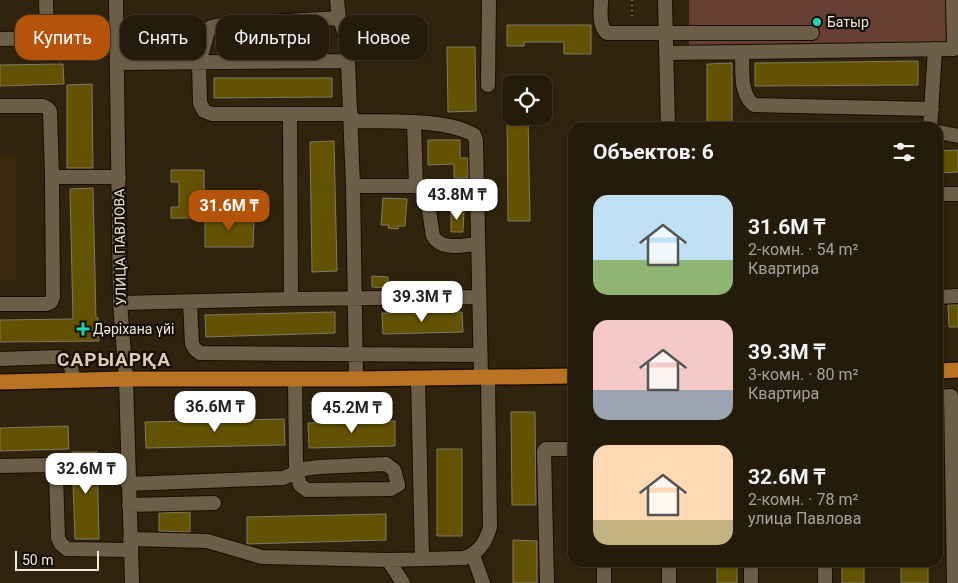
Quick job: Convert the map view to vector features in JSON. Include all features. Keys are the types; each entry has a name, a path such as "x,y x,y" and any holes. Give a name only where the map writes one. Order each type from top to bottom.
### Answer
{"main road":[{"path":"943,371 958,370"},
{"path":"0,382 126,379 356,379 568,376"}],"street":[{"path":"46,0 46,15"},
{"name":"УЛИЦА ПАВЛОВА","path":"116,0 120,304 126,379 132,583"},
{"path":"0,466 49,465 56,474 58,538 61,544 67,548 207,541 262,557 388,560 464,558 472,555 484,542 490,527 485,377 480,356 476,141 474,135 467,131 441,125 414,122 290,114 212,114 207,113 200,103 199,63 208,31 211,27 339,18 337,0"},
{"path":"488,85 489,0"},
{"path":"602,0 601,24 607,33 812,33"},
{"path":"665,0 668,122"},
{"path":"667,53 954,49 953,0"},
{"path":"110,36 117,36"},
{"path":"0,39 15,39"},
{"path":"931,122 935,49"},
{"path":"742,52 744,93 754,106 932,109"},
{"path":"117,63 348,61 353,186 356,379"},
{"path":"0,106 43,106 50,111 53,297 51,302 46,304 0,304"},
{"path":"290,114 291,299"},
{"path":"414,122 421,189 431,230 436,242 449,246 477,244"},
{"path":"943,133 958,136"},
{"path":"52,177 119,177"},
{"path":"353,186 476,194"},
{"path":"943,194 958,194"},
{"path":"943,297 958,296"},
{"path":"120,304 291,299 478,297"},
{"path":"190,302 192,344 195,350 200,353 480,356"},
{"path":"0,359 59,357 70,363 74,380"},
{"path":"418,378 422,558"},
{"path":"128,484 283,478 293,474 296,470 386,464 394,470 398,485 391,489 307,490 300,485 296,470 295,379"},
{"path":"943,397 951,396 956,536 954,583"},
{"path":"547,583 544,451 546,449 568,449"},
{"path":"129,505 214,503"},
{"path":"472,555 483,583"},
{"path":"388,560 403,583"},
{"path":"604,567 604,583"},
{"path":"669,567 669,583"},
{"path":"751,567 751,583"},
{"path":"825,567 826,583"}],"path":[{"path":"632,0 632,33"}],"shaded area":[{"name":"Батыр","path":"689,0 946,0 946,44 689,47"},
{"path":"0,131 1,156 16,156 17,280 0,280"}],"building":[{"path":"507,25 591,25 591,54 564,54 564,42 524,42 524,46 507,46"},
{"path":"447,47 475,47 476,111 448,112"},
{"path":"918,61 918,85 755,86 755,63"},
{"path":"732,63 732,122 707,122 707,64"},
{"path":"63,64 64,84 0,86 0,65"},
{"path":"214,78 332,78 332,97 214,98"},
{"path":"92,84 93,168 67,168 67,85"},
{"path":"507,125 528,125 530,221 508,221"},
{"path":"428,140 460,140 460,158 468,158 468,178 454,178 454,164 428,165"},
{"path":"334,141 337,271 312,272 310,142"},
{"path":"958,150 958,172 943,173 943,151"},
{"path":"171,170 204,170 204,218 171,218 171,207 179,207 179,182 171,182"},
{"path":"93,188 96,318 98,318 99,341 0,342 0,320 73,319 70,189"},
{"path":"383,198 407,199 405,226 398,226 398,229 388,228 389,225 381,225"},
{"path":"451,210 464,210 463,232 451,232"},
{"path":"205,218 254,218 253,247 205,247"},
{"path":"372,276 388,277 387,288 372,287"},
{"path":"948,305 958,305 958,327 949,327"},
{"path":"335,312 335,333 206,337 205,315"},
{"path":"462,312 463,332 383,334 382,313"},
{"path":"511,412 535,412 536,505 512,505"},
{"path":"284,419 285,445 146,448 145,422"},
{"path":"395,421 395,446 309,448 308,423"},
{"path":"68,426 69,449 0,451 0,428"},
{"path":"437,449 462,449 462,536 437,536"},
{"path":"72,452 97,452 99,539 75,539"},
{"path":"190,512 190,532 159,531 159,513"},
{"path":"386,514 386,540 247,544 247,517"},
{"path":"513,540 537,541 537,583 513,583"},
{"path":"717,567 737,567 737,583 717,583"},
{"path":"842,567 864,567 864,583 842,583"},
{"path":"901,567 928,567 928,583 901,583"}],"place":[{"name":"Батыр","path":"817,22"},
{"name":"Дәріхана үйі","path":"83,329"}],"district":[{"name":"САРЫАРҚА","path":"114,359"}]}
